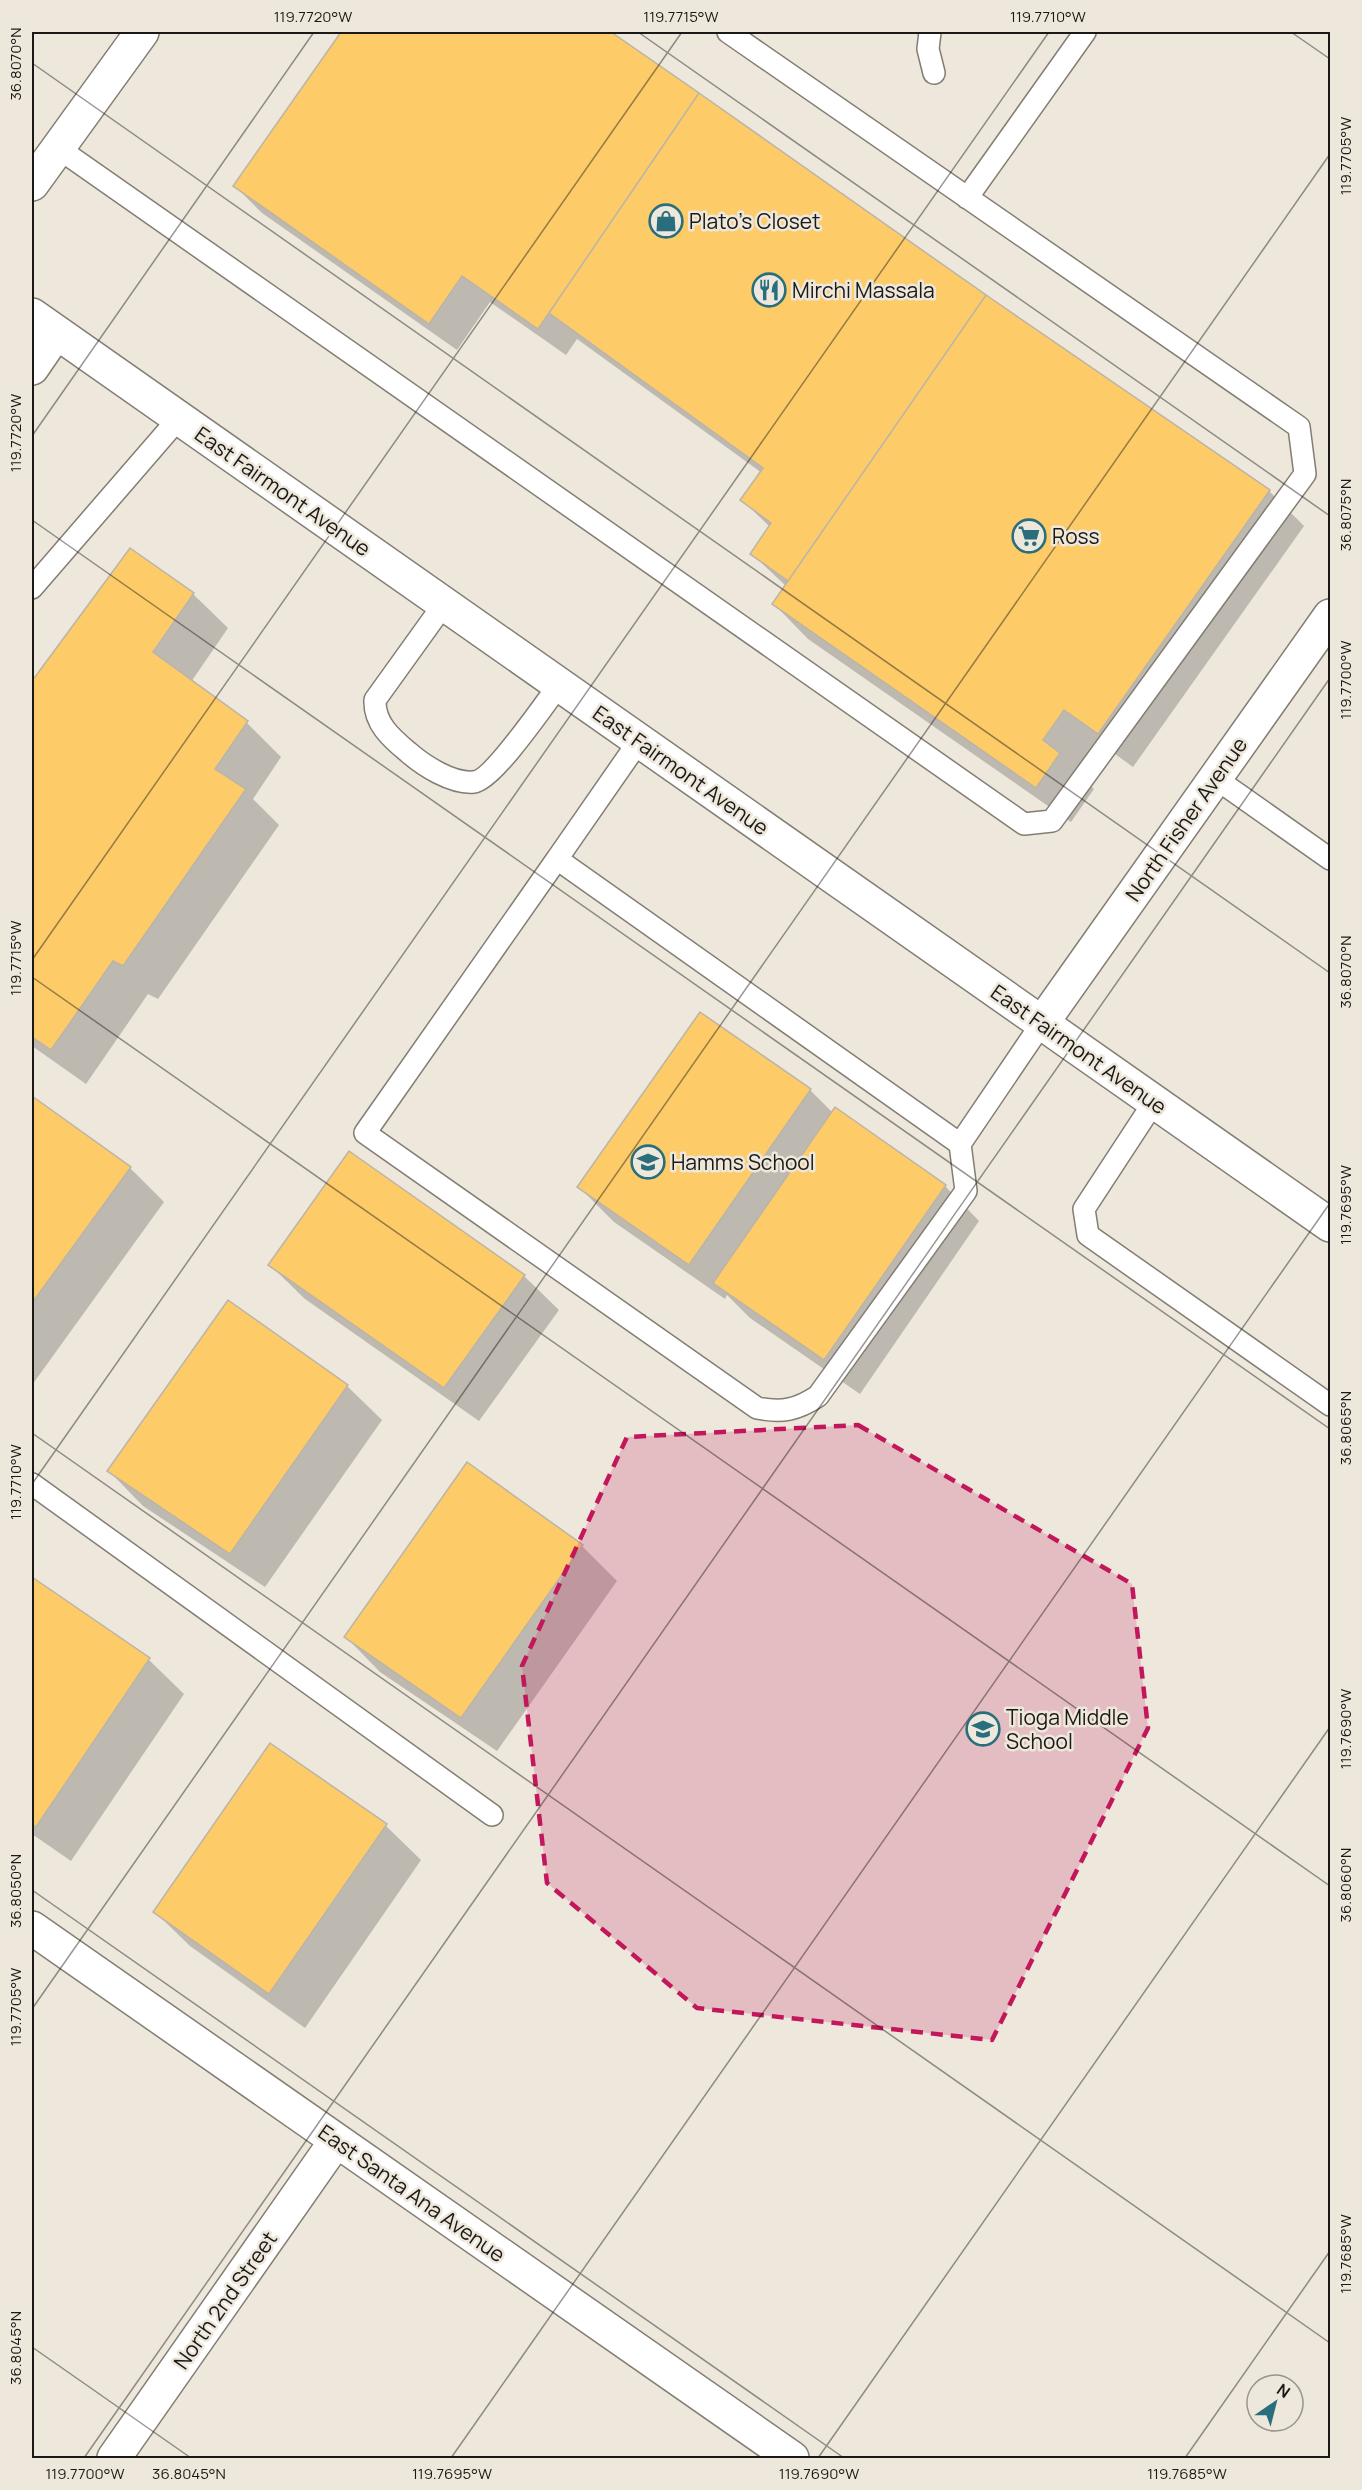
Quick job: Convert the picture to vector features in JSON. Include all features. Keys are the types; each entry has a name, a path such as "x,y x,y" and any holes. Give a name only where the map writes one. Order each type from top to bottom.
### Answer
{"street":[{"path":"32,184 142,32"},
{"path":"32,368 44,324"},
{"name":"East Fairmont Avenue","path":"44,324 1330,1225"},
{"name":"North Fisher Avenue","path":"1042,1023 1330,616"},
{"name":"East Santa Ana Avenue","path":"32,1928 792,2458"},
{"name":"North 2nd Street","path":"114,2458 336,2141"}],"lane":[{"path":"58,148 1024,824 1052,821 1305,474 1299,427 728,32"},
{"path":"930,32 928,49 934,73"},
{"path":"967,198 1085,32"},
{"path":"32,588 179,418"},
{"path":"444,604 375,699 375,711 382,727 412,756 457,780 476,782 487,776 559,685"},
{"path":"639,741 365,1133 757,1408 776,1412 802,1406 818,1396 966,1191 960,1144 1042,1023"},
{"path":"1215,778 1330,859"},
{"path":"557,859 960,1144"},
{"path":"1154,1102 1084,1209 1088,1235 1330,1405"},
{"path":"32,1484 492,1815"}],"highlighted area":[{"path":"858,1425 1132,1584 1148,1728 992,2040 697,2008 547,1883 522,1666 627,1437"}],"building":[{"path":"341,32 611,32 699,93 538,329 462,276 429,324 233,186"},
{"path":"699,93 986,295 788,581 750,554 771,523 740,500 763,468 549,313"},
{"name":"Ross","path":"986,295 1270,490 1098,734 1064,710 1043,740 1060,753 1036,788 772,604"},
{"path":"130,548 194,593 153,652 248,721 215,769 246,789 123,966 113,961 51,1050 32,1037 32,681"},
{"path":"700,1012 811,1089 689,1265 577,1187"},
{"path":"32,1096 131,1167 32,1303"},
{"path":"835,1107 946,1185 824,1360 713,1283"},
{"path":"349,1151 525,1275 444,1388 268,1265"},
{"path":"228,1300 348,1385 230,1554 107,1471"},
{"path":"467,1462 583,1545 461,1718 344,1637"},
{"path":"32,1577 150,1658 36,1827 32,1824"},
{"path":"270,1743 387,1824 269,1994 153,1912"}],"place":[{"name":"Plato's Closet","path":"666,221"},
{"name":"Mirchi Massala","path":"769,290"},
{"name":"Ross","path":"1029,536"},
{"name":"Hamms School","path":"648,1162"},
{"name":"Tioga Middle School","path":"983,1729"}]}
